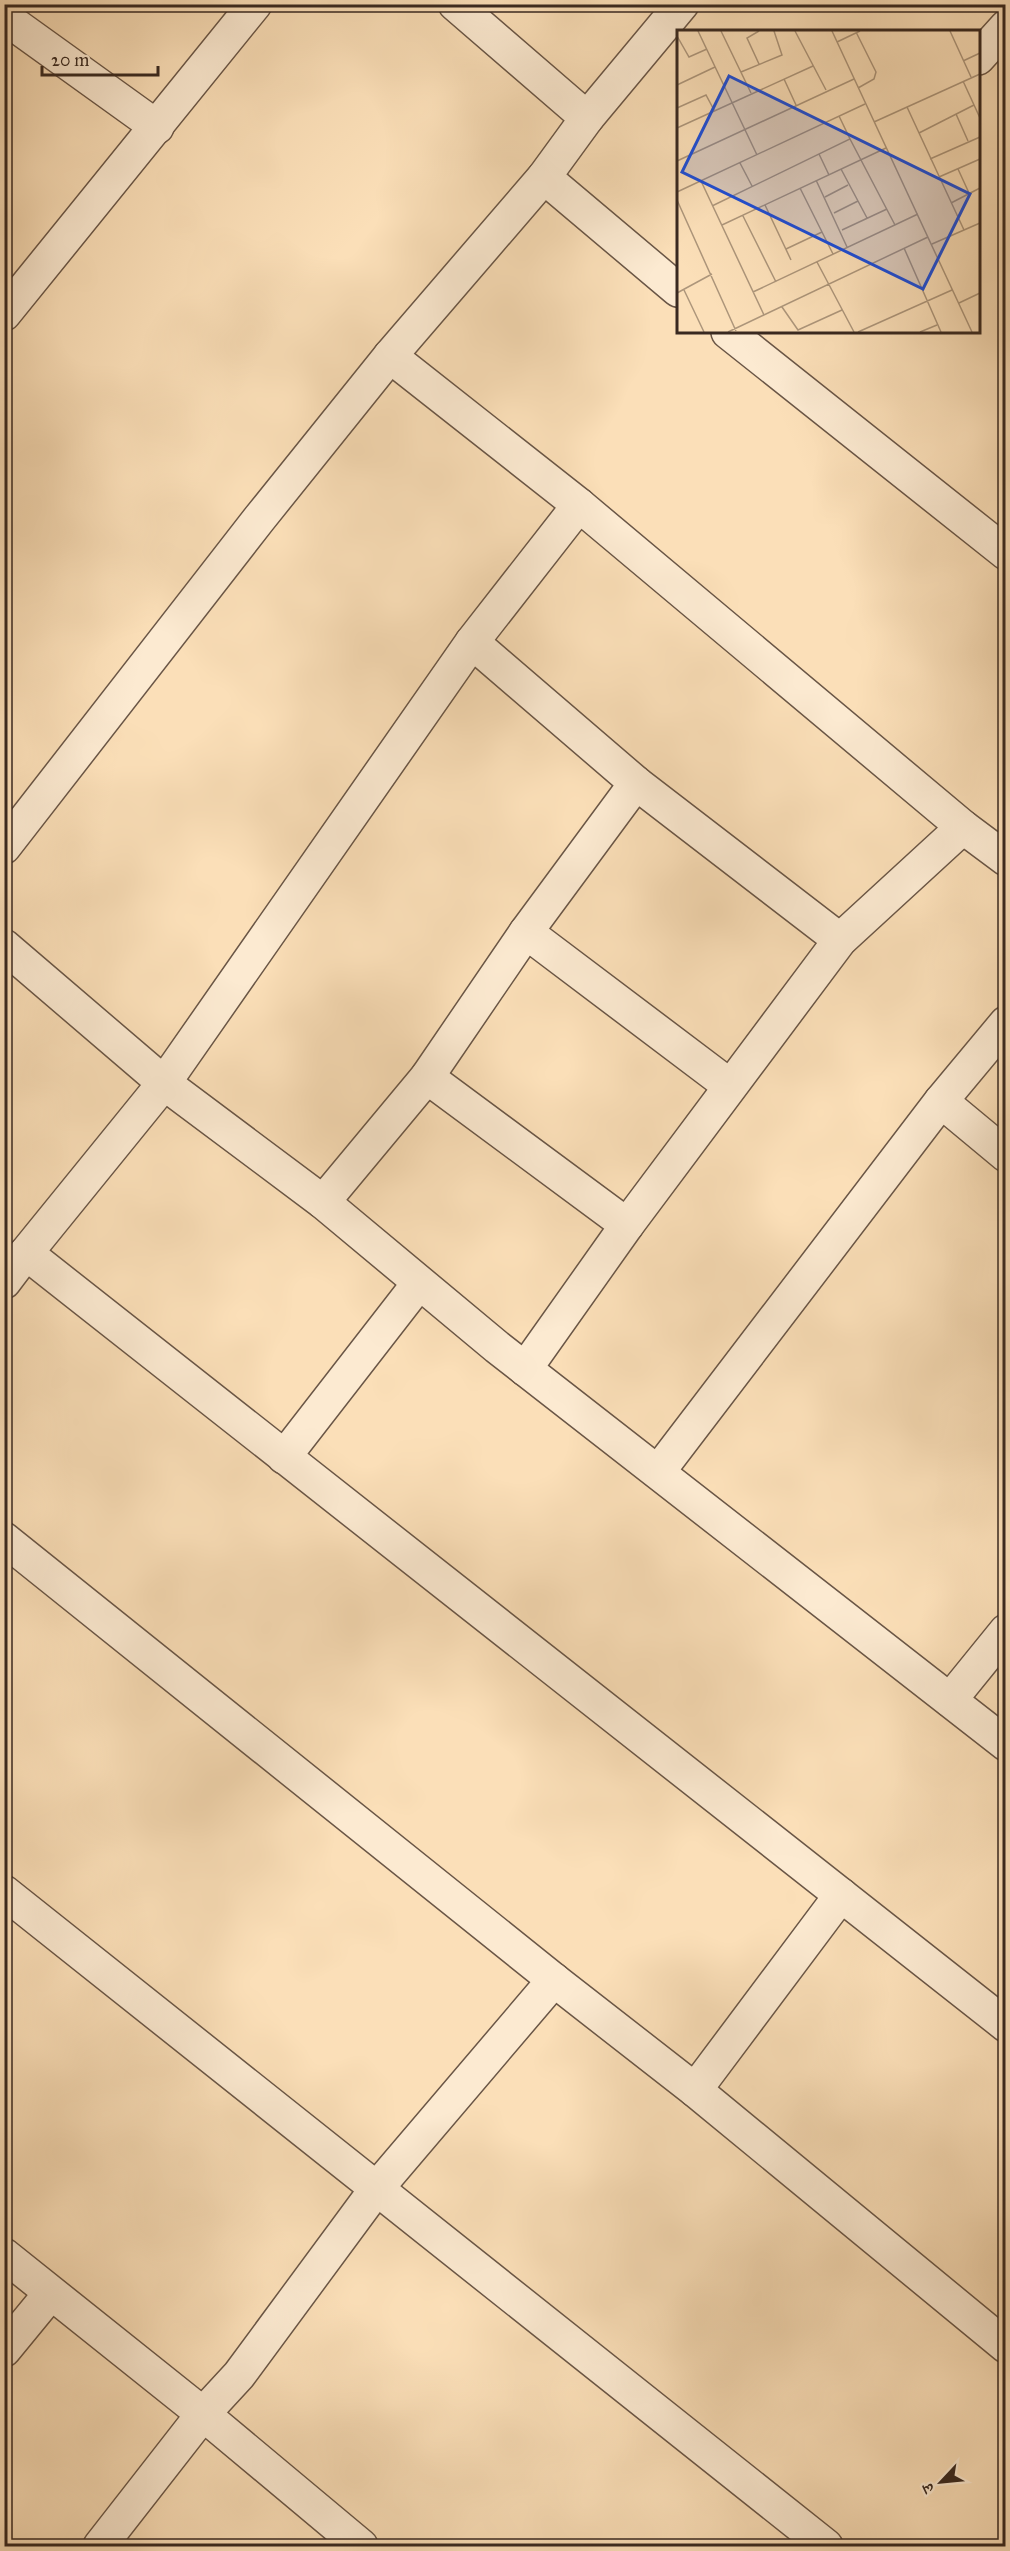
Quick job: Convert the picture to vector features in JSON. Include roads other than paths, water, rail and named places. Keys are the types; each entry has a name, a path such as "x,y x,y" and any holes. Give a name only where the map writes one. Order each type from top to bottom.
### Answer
{"street":[{"path":"4,314 255,4"},
{"path":"455,4 587,118"},
{"path":"4,847 259,519 390,356 544,177 587,118 682,4"},
{"path":"4,17 157,127"},
{"path":"980,56 1005,27"},
{"path":"544,177 677,289"},
{"path":"734,334 1005,553"},
{"path":"390,356 579,505 963,827 1005,859"},
{"path":"4,1282 164,1083 472,642 579,505"},
{"path":"472,642 636,783 840,940"},
{"path":"323,1202 427,1077 526,932 636,783"},
{"path":"525,1369 627,1225 840,940 963,827"},
{"path":"526,932 730,1086"},
{"path":"4,946 164,1083 323,1202 525,1369 1005,1744"},
{"path":"658,1473 941,1101 1005,1023"},
{"path":"427,1077 627,1225"},
{"path":"941,1101 1005,1155"},
{"path":"26,1253 1005,2025"},
{"path":"284,1456 420,1283"},
{"path":"4,1539 554,1980 695,2090 1005,2346"},
{"path":"950,1700 1005,1631"},
{"path":"4,1892 826,2547"},
{"path":"695,2090 841,1895"},
{"path":"100,2547 203,2414 240,2374 377,2188 554,1980"},
{"path":"4,2255 203,2414 348,2542"},
{"path":"4,2350 50,2294"}]}
